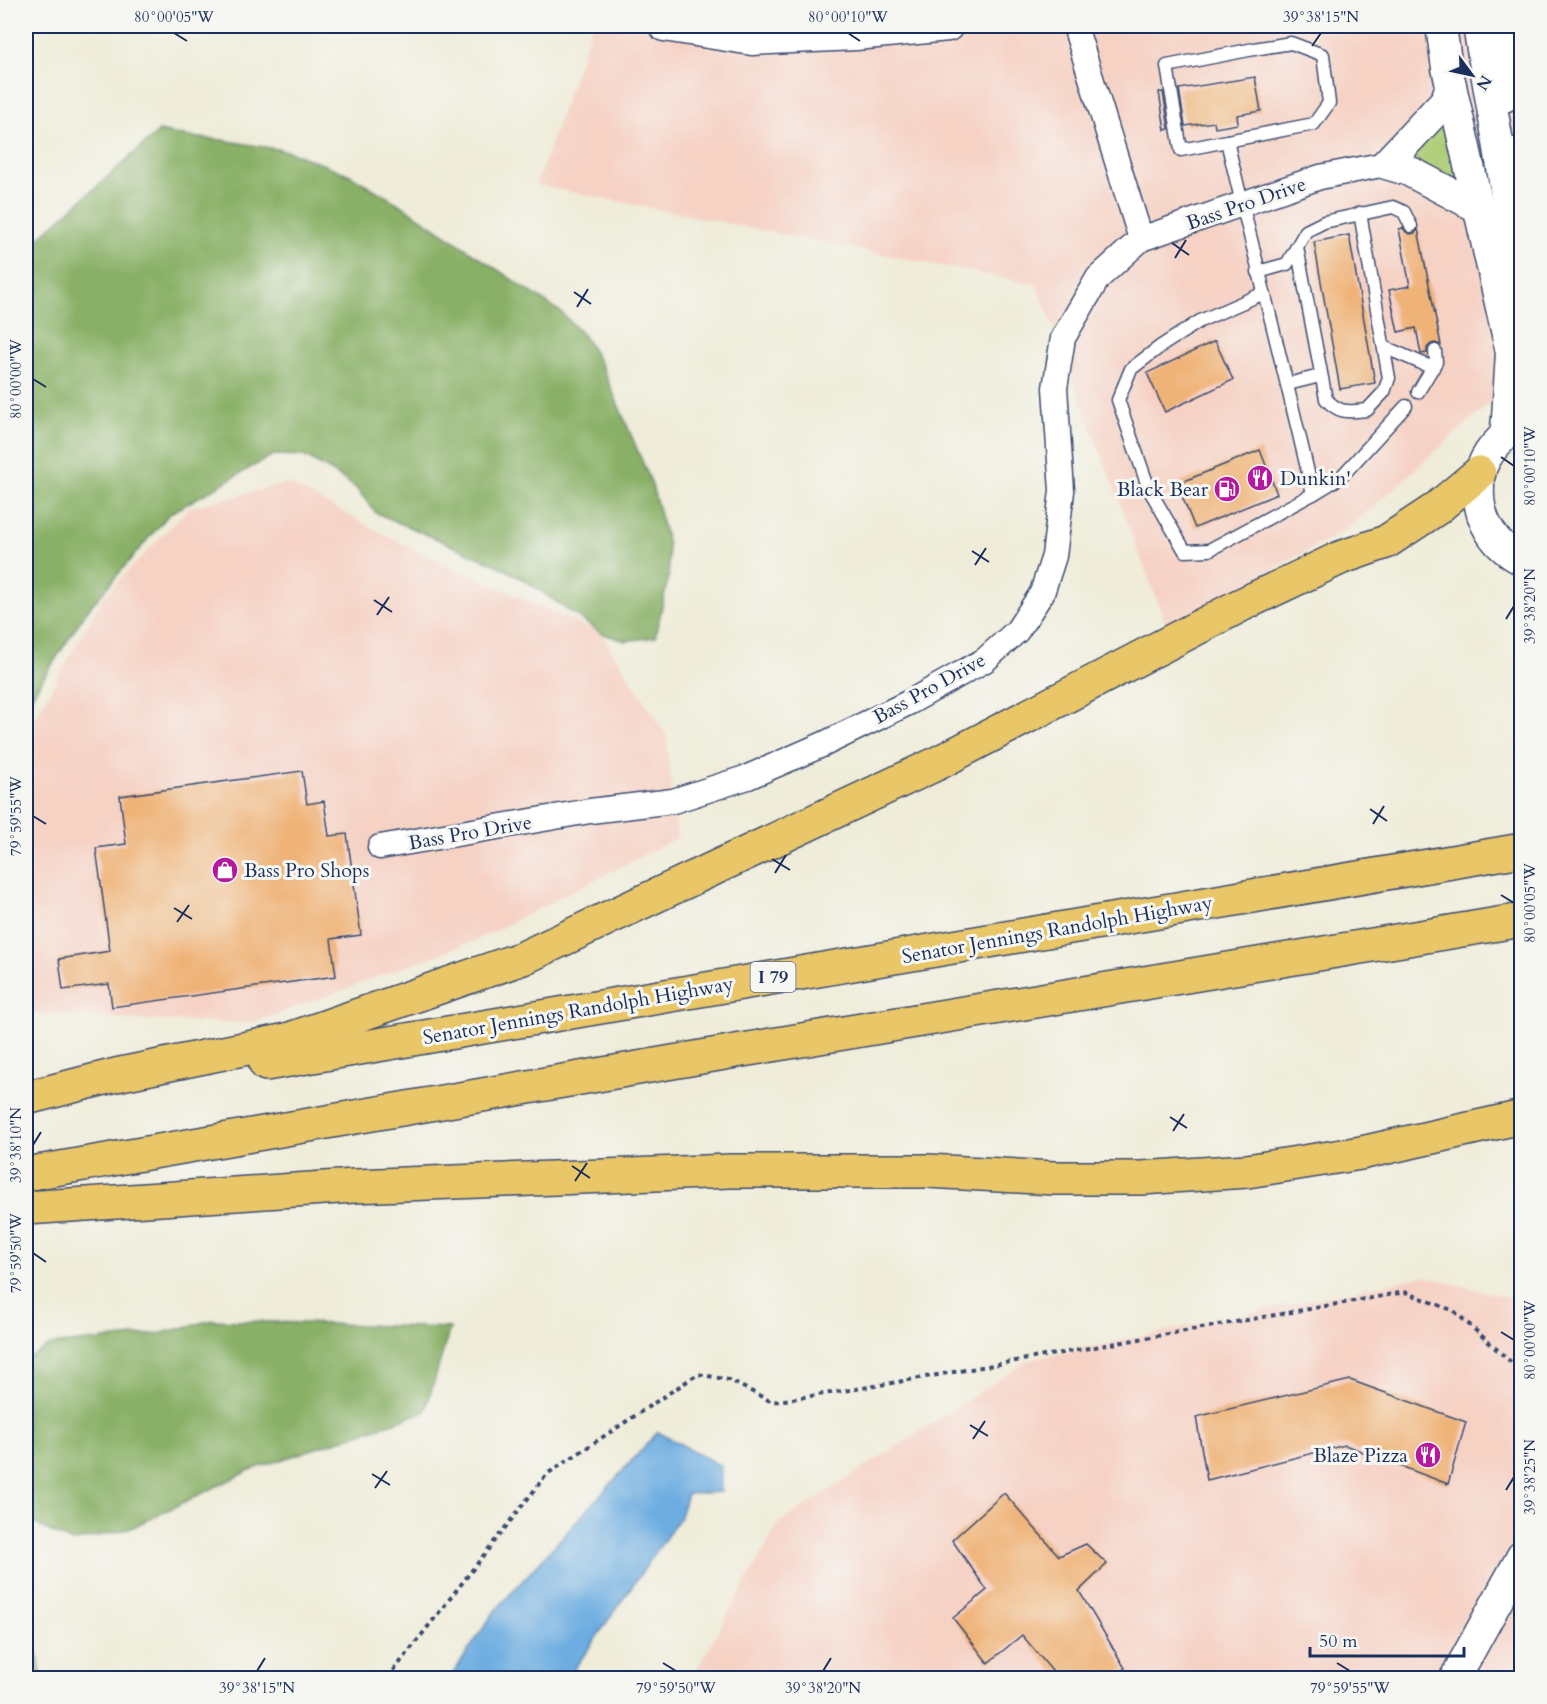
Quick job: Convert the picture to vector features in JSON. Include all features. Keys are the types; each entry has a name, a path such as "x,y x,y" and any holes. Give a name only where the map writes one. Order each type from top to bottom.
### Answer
{"highway":[{"path":"26,1098 116,1075 287,1040 523,958 936,764 1280,586 1340,558 1386,542 1436,509 1479,473"},
{"name":"Senator Jennings Randolph Highway","path":"26,1107 373,1045 1521,850"},
{"path":"26,1174 736,1051 1521,920"},
{"path":"26,1208 354,1186 730,1171 928,1171 1053,1178 1141,1178 1247,1171 1361,1153 1513,1120"}],"street":[{"path":"664,26 752,40 948,26"},
{"path":"1075,26 1140,239"},
{"path":"1478,26 1510,151"},
{"path":"1508,26 1504,35 1504,111 1510,151 1521,302"},
{"path":"1436,30 1451,86 1511,352 1508,418 1513,429 1490,452 1479,473 1478,495 1482,518 1493,538 1509,554 1521,560"},
{"path":"1451,86 1446,100 1386,164 1407,170 1477,207"},
{"name":"Bass Pro Drive","path":"380,847 590,811 673,801 748,777 824,744 910,702 985,660 1017,631 1042,593 1054,556 1062,491 1055,387 1063,338 1098,278 1140,239 1320,177 1386,164"},
{"path":"1455,1678 1521,1556"}],"lane":[{"path":"1292,43 1323,55 1329,104 1314,124 1227,141 1180,150 1167,66 1292,43"},
{"path":"1227,141 1258,272 1292,399 1313,494"},
{"path":"1258,272 1287,264 1306,231 1324,222 1393,207 1404,212 1411,226"},
{"path":"1297,247 1326,399 1333,408 1348,412 1367,410 1384,392 1389,378 1360,213"},
{"path":"1264,293 1200,321 1161,346 1131,369 1118,399 1149,489 1185,551 1209,550 1341,477 1406,406"},
{"path":"1384,347 1433,368"},
{"path":"1418,392 1436,362 1435,351"},
{"path":"1288,384 1320,376"}],"path":[{"path":"388,1678 547,1474 698,1374 729,1380 772,1402 1405,1292 1454,1311 1521,1372"}],"shaded area":[{"path":"592,26 1521,26 1521,401 1491,402 1348,529 1167,627 1037,285 536,185"},
{"path":"287,483 422,554 601,633 666,734 677,838 475,941 253,1023 138,1020 26,1012 26,733 104,596 189,508"},
{"path":"1424,1276 1521,1301 1521,1678 692,1678 779,1523 1029,1360"}],"green space":[{"path":"1443,117 1460,187 1429,170 1405,151"},
{"path":"159,131 288,151 348,174 404,207 562,313 584,336 601,364 651,482 668,544 669,575 655,637 625,641 601,633 526,581 499,566 376,513 356,488 304,456 273,455 169,514 86,612 26,705 26,249"},
{"path":"212,1320 450,1328 425,1412 250,1470 129,1529 72,1542 39,1526 26,1515 26,1359 51,1345 162,1333"},
{"path":"26,1596 29,1608 42,1678 26,1678"}],"water":[{"path":"658,1432 721,1466 721,1492 687,1494 679,1519 568,1678 450,1678 494,1612"}],"building":[{"path":"1255,77 1261,111 1237,115 1238,124 1215,128 1214,122 1185,126 1179,89"},
{"path":"1159,92 1163,92 1169,129 1165,130"},
{"path":"1403,228 1410,234 1415,233 1418,229 1441,345 1431,344 1427,348 1427,353 1421,354 1416,328 1398,332 1389,290 1410,286 1399,229"},
{"path":"1349,235 1375,383 1340,389 1314,242"},
{"path":"1215,341 1233,380 1165,412 1147,373"},
{"name":"Black Bear","path":"1260,450 1277,494 1195,528 1177,484"},
{"name":"Bass Pro Shops","path":"302,771 307,804 324,801 329,836 347,834 361,935 331,939 336,976 112,1007 109,984 63,990 59,959 110,951 96,848 126,844 120,796"},
{"path":"1350,1380 1466,1422 1448,1484 1345,1445 1207,1480 1196,1417"},
{"path":"1004,1493 1059,1556 1086,1544 1107,1564 1079,1591 1125,1668 1112,1678 1058,1678 1022,1635 988,1663 953,1618 987,1590 952,1540"}],"place":[{"name":"Dunkin'","path":"1260,478"},
{"name":"Black Bear","path":"1227,489"},
{"name":"Bass Pro Shops","path":"225,870"},
{"name":"Blaze Pizza","path":"1428,1455"}]}
